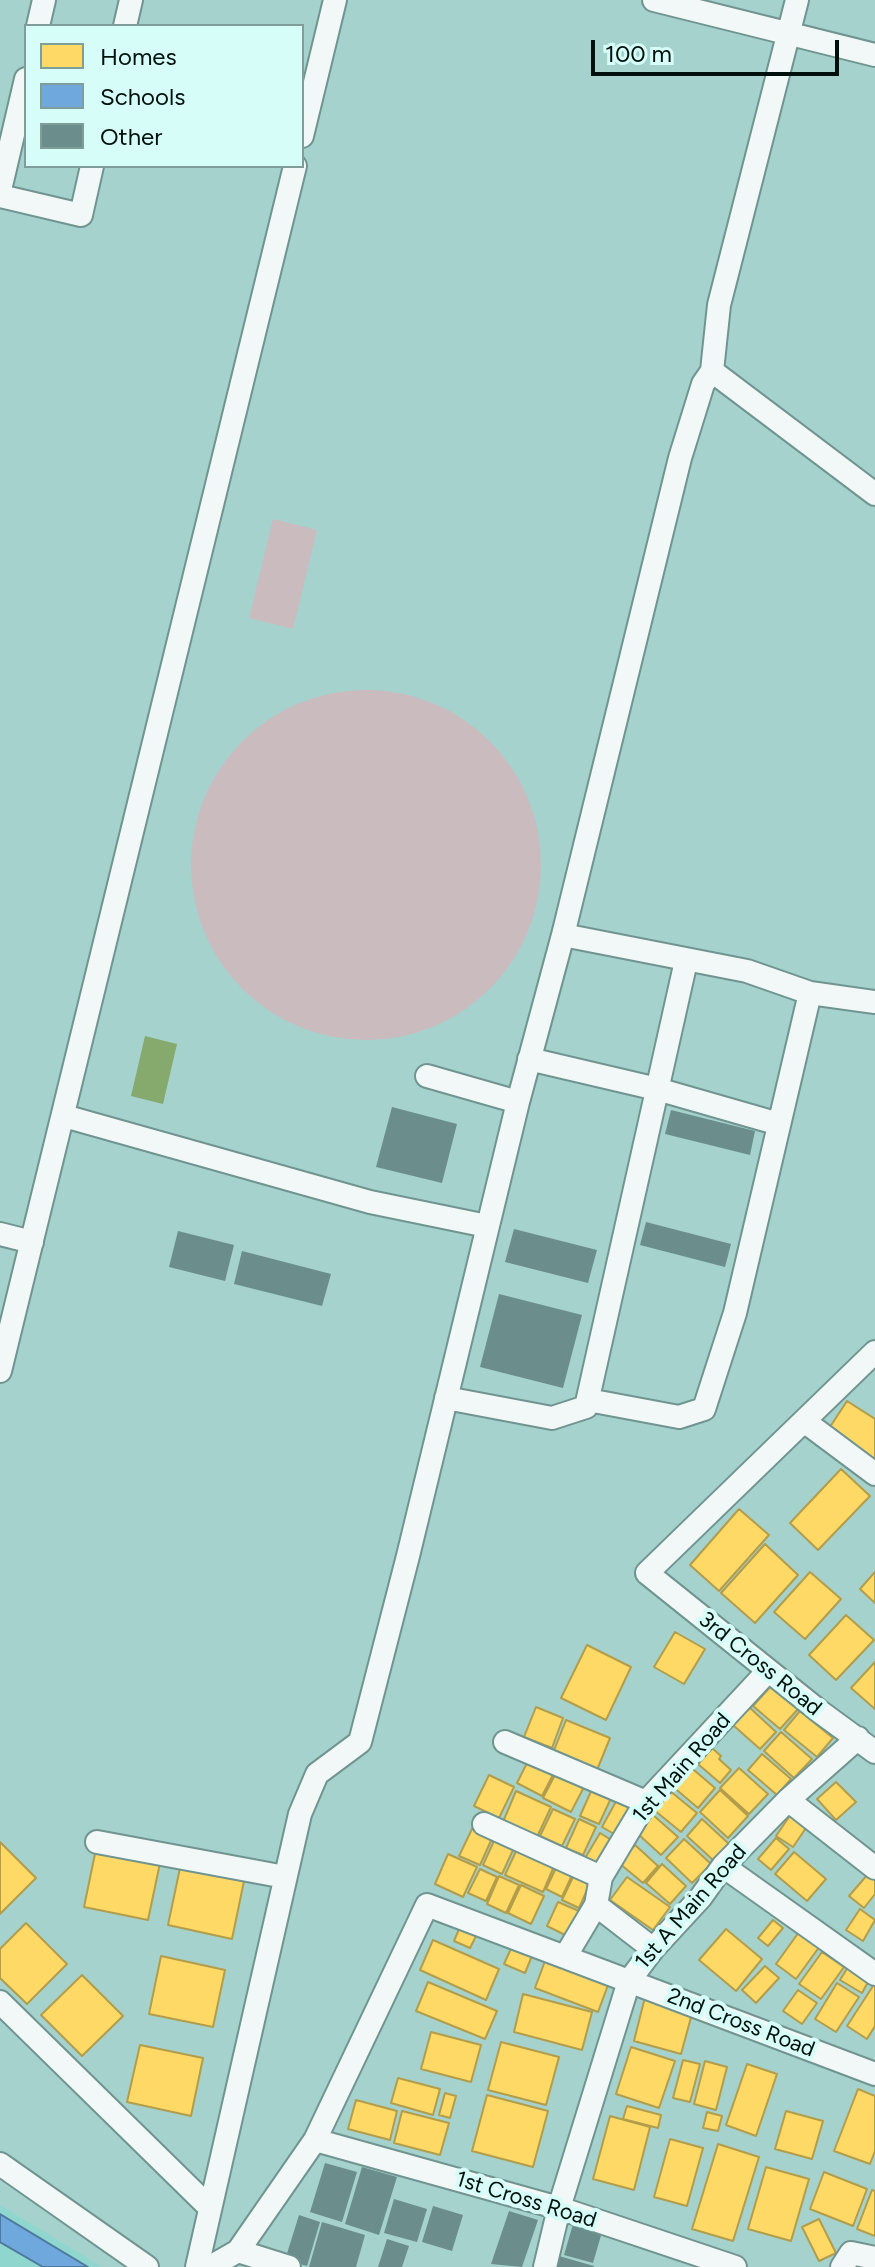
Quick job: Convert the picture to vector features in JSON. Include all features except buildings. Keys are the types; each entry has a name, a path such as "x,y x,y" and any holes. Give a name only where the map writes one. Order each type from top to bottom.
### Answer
{"street":[{"path":"38,24 44,0"},
{"path":"125,24 131,0"},
{"path":"304,128 335,0"},
{"path":"654,0 875,55"},
{"path":"197,2267 300,1814 317,1774 360,1742 680,458 703,384 712,371 719,305 797,0"},
{"path":"24,96 18,148 0,193 81,215 92,168"},
{"path":"0,1371 295,168"},
{"path":"712,371 875,494"},
{"path":"563,935 747,971 810,993 875,1002"},
{"path":"446,1398 552,1418 586,1407 686,961"},
{"path":"588,1400 679,1417 704,1409 735,1313 810,993"},
{"path":"529,1059 657,1089 779,1124"},
{"path":"427,1076 518,1102"},
{"path":"64,1116 370,1202 487,1226"},
{"path":"0,1234 32,1242"},
{"path":"875,1352 804,1421 875,1474"},
{"name":"3rd Cross Road","path":"804,1421 647,1573 866,1745"},
{"name":"1st Main Road","path":"565,1957 596,1905 601,1877 646,1802 768,1671"},
{"path":"505,1742 646,1802"},
{"name":"1st A Main Road","path":"559,2208 629,1981 653,1949 701,1897 723,1866 788,1800 866,1745"},
{"path":"788,1800 875,1868"},
{"path":"484,1824 601,1877"},
{"path":"97,1842 285,1877"},
{"path":"723,1866 875,1974"},
{"name":"2nd Cross Road","path":"315,2140 427,1905 875,2074"},
{"path":"596,1905 653,1949"},
{"path":"0,2002 210,2208"},
{"path":"210,2267 238,2251 315,2140"},
{"name":"1st Cross Road","path":"315,2140 559,2208 735,2267"},
{"path":"0,2164 147,2267"},
{"path":"545,2267 559,2208"},
{"path":"238,2251 289,2267"},
{"path":"842,2267 851,2253 875,2258"}],"shaded area":[{"path":"273,519 317,530 293,629 249,618"},
{"path":"366,690 400,693 433,703 463,719 490,741 512,768 528,798 538,831 541,865 538,899 528,932 512,962 490,989 463,1011 433,1027 400,1037 366,1040 332,1037 299,1027 269,1011 242,989 220,962 204,932 194,899 191,865 194,831 204,798 220,768 242,741 269,719 299,703 332,693"},
{"path":"145,1036 177,1044 163,1104 131,1096"},
{"path":"0,2205 102,2267 0,2267"}]}
